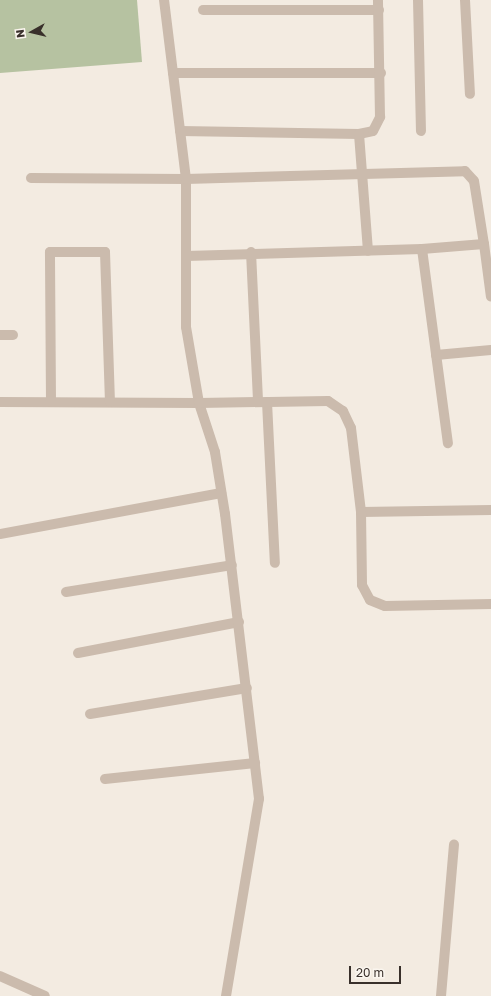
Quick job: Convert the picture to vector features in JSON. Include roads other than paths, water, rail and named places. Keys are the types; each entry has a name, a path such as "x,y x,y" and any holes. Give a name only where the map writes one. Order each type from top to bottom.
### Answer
{"street":[{"path":"164,0 186,179 186,327 199,403 215,452 222,493 247,688 259,799 226,996"},
{"path":"418,0 421,131"},
{"path":"465,0 470,94"},
{"path":"180,131 359,134 373,131 380,117 381,73 378,5 203,10"},
{"path":"173,73 381,73"},
{"path":"359,134 368,251"},
{"path":"31,178 186,179 465,171 474,181 491,297"},
{"path":"186,256 251,252 422,249 484,244"},
{"path":"422,249 448,443"},
{"path":"51,402 50,252 105,252 110,402"},
{"path":"251,252 275,563"},
{"path":"0,335 13,335"},
{"path":"436,355 491,350"},
{"path":"0,402 199,403 328,401 343,411 351,428 362,512 362,585 370,600 384,606 491,604"},
{"path":"0,534 222,493"},
{"path":"362,512 491,510"},
{"path":"66,592 232,564"},
{"path":"78,653 239,622"},
{"path":"90,714 247,688"},
{"path":"105,779 255,763"},
{"path":"441,996 454,845"},
{"path":"0,976 45,996"}]}
